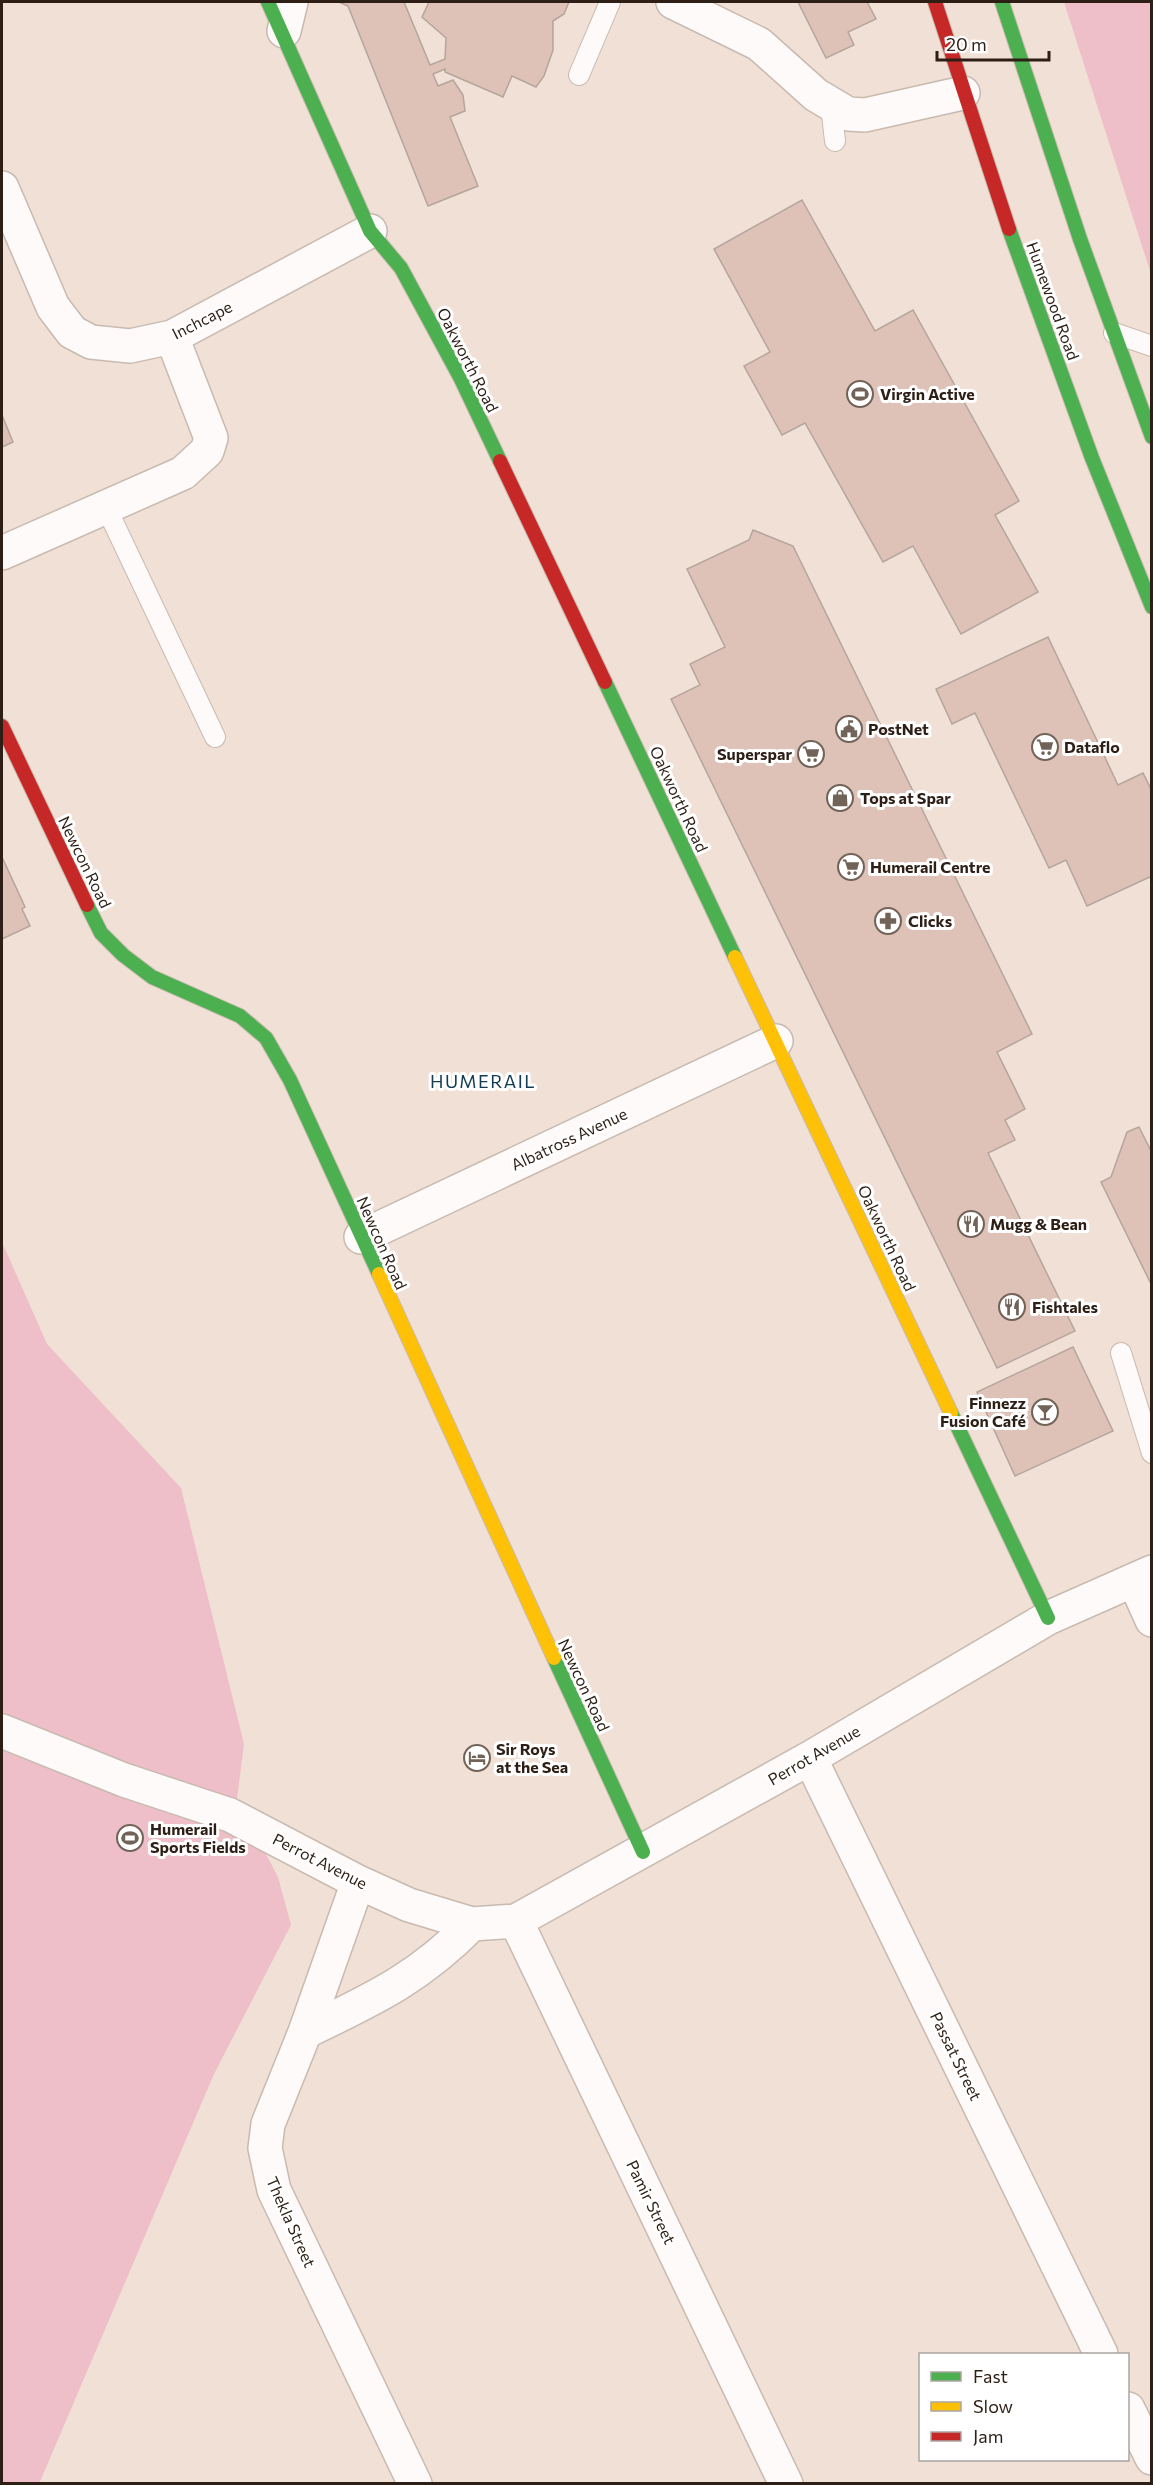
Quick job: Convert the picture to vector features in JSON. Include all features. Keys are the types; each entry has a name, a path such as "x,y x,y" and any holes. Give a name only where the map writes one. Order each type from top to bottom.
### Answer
{"street":[{"name":"Oakworth Road","path":"268,2 287,16 314,109 370,231 401,268 461,380 1048,1618"},
{"path":"674,2 759,45 831,106 848,114 865,116 963,93"},
{"name":"Humewood Road","path":"935,2 963,93 1047,336 1152,607"},
{"path":"1002,2 1114,333 1152,437"},
{"name":"Inchcape","path":"2,188 42,286 53,307 72,332 91,342 130,346 172,338 370,231"},
{"path":"2,553 183,473 207,451 211,438 172,338"},
{"name":"Newcon Road","path":"2,726 100,933 123,955 152,977 240,1016 266,1038 306,1111 361,1237 643,1852"},
{"name":"Albatross Avenue","path":"361,1237 776,1041"},
{"path":"1143,1576 1152,1620"},
{"name":"Perrot Avenue","path":"2,1731 124,1780 230,1815 358,1882 409,1905 472,1924 516,1921 810,1758 1048,1618 1143,1576"},
{"name":"Passat Street","path":"810,1758 1100,2353"},
{"name":"Thekla Street","path":"358,1882 305,2032 268,2124 265,2148 273,2190 415,2484"},
{"name":"Pamir Street","path":"516,1921 786,2484"},
{"path":"305,2032 390,1991 423,1969 472,1924"},
{"path":"1129,2411 1152,2458"}],"lane":[{"path":"579,75 610,2"},
{"path":"831,106 835,141"},
{"path":"1114,333 1152,346"},
{"path":"106,507 215,737"},
{"path":"1121,1353 1152,1453"}],"shaded area":[{"path":"1064,2 1151,2 1151,274"},
{"name":"Humerail Sports Fields","path":"2,1242 47,1344 181,1488 244,1744 237,1799 278,1877 291,1925 214,2074 39,2484 2,2483"}],"building":[{"path":"339,2 404,2 430,65 445,59 446,38 422,17 429,2 569,2 564,14 553,21 553,50 544,76 536,87 512,76 503,97 445,72 445,69 433,74 438,86 453,80 463,95 465,111 450,117 478,186 428,206 348,6"},
{"path":"798,2 867,2 876,19 848,32 854,45 826,58"},
{"name":"Virgin Active","path":"802,200 875,331 913,310 1019,501 995,515 1038,592 961,634 913,546 883,562 805,423 782,435 744,366 770,352 714,249"},
{"path":"2,415 13,442 2,447"},
{"name":"Humerail Centre","path":"753,530 793,546 1032,1034 997,1052 1025,1109 1005,1120 1015,1140 988,1153 1075,1331 997,1368 671,699 700,685 690,664 725,647 687,569 749,540"},
{"path":"1048,637 1118,785 1143,773 1152,791 1152,876 1087,906 1066,860 1049,868 975,713 952,724 936,689"},
{"path":"2,857 25,907 22,909 30,926 2,939"},
{"path":"1139,1127 1152,1153 1152,1286 1101,1182 1111,1177 1127,1132"},
{"name":"Finnezz Fusion Café","path":"1073,1347 1113,1431 1015,1476 977,1392"}],"traffic: fast":[{"path":"268,2 370,231 401,268 461,379 500,461"},
{"path":"1002,2 1080,239 1152,437"},
{"path":"1009,229 1092,458 1152,607"},
{"path":"605,682 735,957"},
{"path":"87,905 101,933 123,955 152,977 240,1016 266,1038 290,1080 379,1274"},
{"path":"951,1413 1048,1618"},
{"path":"554,1658 643,1852"}],"traffic: slow":[{"path":"735,957 951,1413"},
{"path":"379,1274 554,1658"}],"traffic: jam":[{"path":"935,2 1009,229"},
{"path":"500,461 605,682"},
{"path":"2,726 87,905"}],"place":[{"name":"Virgin Active","path":"860,394"},
{"name":"PostNet","path":"849,729"},
{"name":"Dataflo","path":"1045,747"},
{"name":"Superspar","path":"811,754"},
{"name":"Tops at Spar","path":"840,798"},
{"name":"Humerail Centre","path":"851,867"},
{"name":"Clicks","path":"888,921"},
{"name":"Mugg & Bean","path":"971,1224"},
{"name":"Fishtales","path":"1012,1307"},
{"name":"Finnezz Fusion Café","path":"1045,1412"},
{"name":"Sir Roys at the Sea","path":"477,1758"},
{"name":"Humerail Sports Fields","path":"130,1838"}],"district":[{"name":"HUMERAIL","path":"483,1082"}]}
